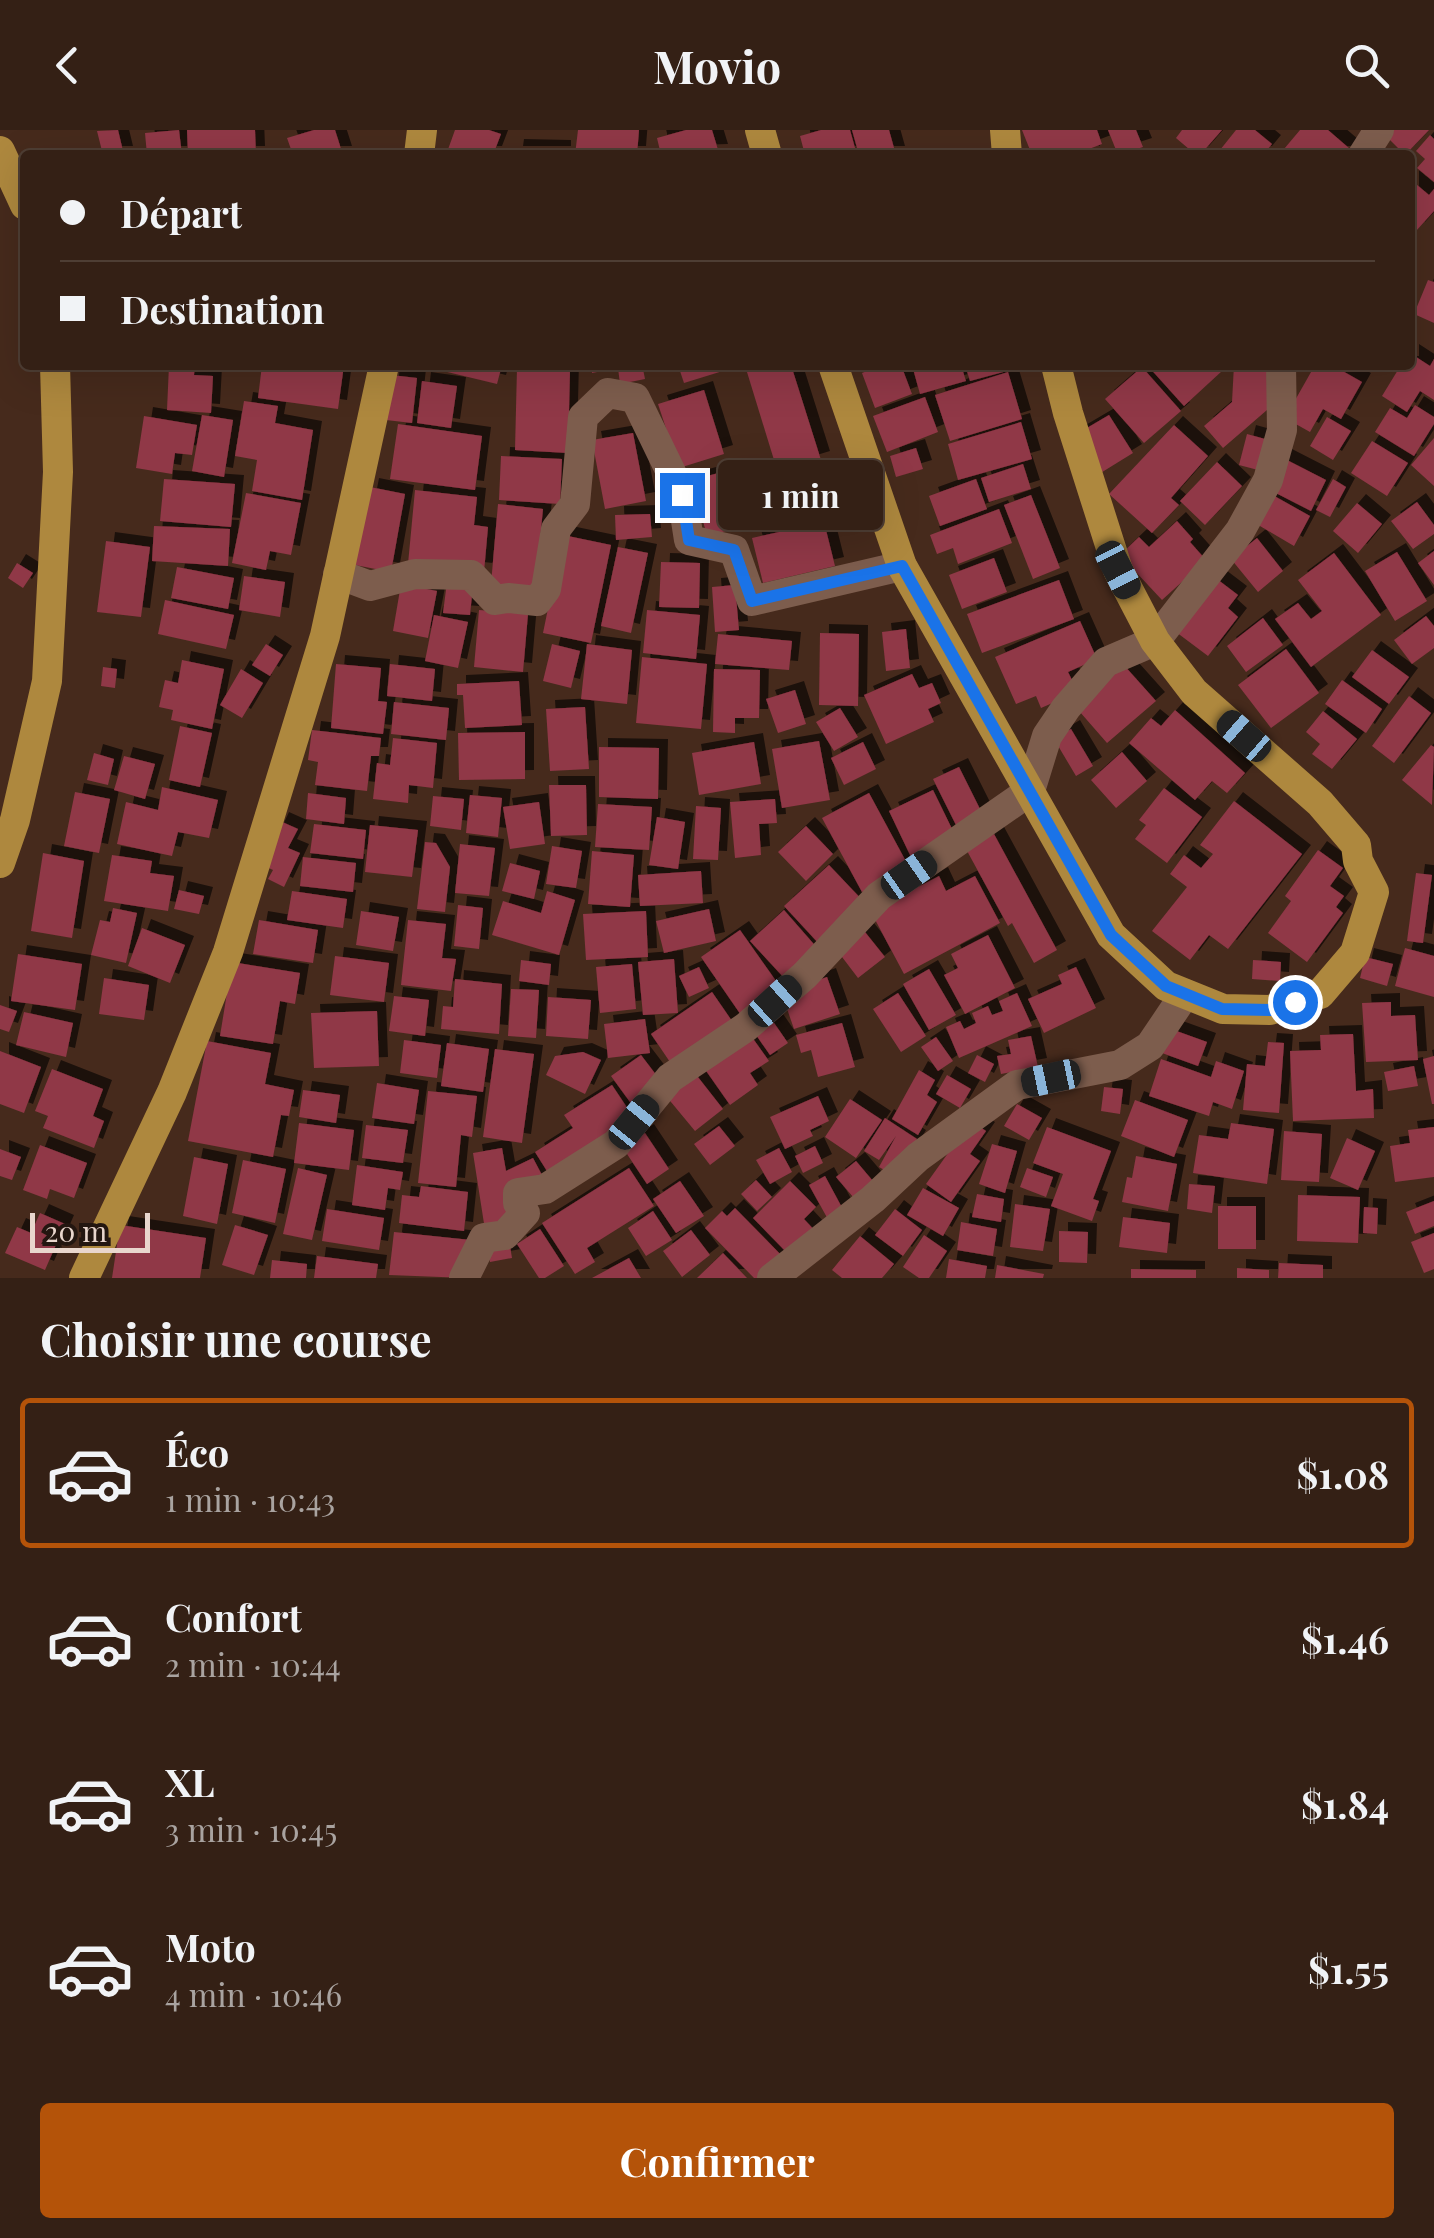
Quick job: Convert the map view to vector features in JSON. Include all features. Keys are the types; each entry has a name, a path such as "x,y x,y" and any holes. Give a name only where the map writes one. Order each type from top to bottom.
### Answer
{"highway":[{"path":"0,151 20,193"},
{"path":"0,863 15,820 47,680 58,472 55,370"},
{"path":"84,1278 172,1092 228,952 325,636 383,370"},
{"path":"835,370 902,566 1111,935 1166,986 1222,1009 1270,1010 1320,994 1355,952 1374,892 1358,861 1356,844 1320,803 1194,692 1155,641 1118,570 1057,370"}],"street":[{"path":"464,1278 484,1238 505,1234 525,1213 518,1203 518,1193 545,1190 616,1144 670,1078 746,1027 805,974 879,896 1030,791 1047,736 1066,708 1106,662 1155,641 1240,530 1268,480 1282,430 1280,370"},
{"path":"338,574 370,586 415,574 471,575 496,600 537,601 546,589 556,529 575,504 583,417 608,393 635,398 682,495 689,540 734,550 752,601 902,566"},
{"path":"772,1278 873,1199 918,1157 1017,1085 1120,1065 1150,1046 1186,994"}],"building":[{"path":"118,130 123,150 102,150 97,131"},
{"path":"179,130 181,150 147,150 145,133"},
{"path":"187,130 255,130 256,150 188,150"},
{"path":"314,130 335,130 341,150 291,150 287,138"},
{"path":"455,130 501,134 495,150 448,150"},
{"path":"578,130 639,130 637,150 576,150"},
{"path":"686,130 712,130 718,150 660,150 657,138"},
{"path":"821,130 850,130 856,150 804,150 800,136"},
{"path":"852,130 889,130 895,150 858,150"},
{"path":"1022,130 1097,130 1102,144 1089,150 1030,150"},
{"path":"1108,130 1136,130 1143,147 1116,150"},
{"path":"1182,130 1222,130 1204,150 1190,150 1176,138"},
{"path":"1236,130 1255,130 1272,144 1267,150 1220,150"},
{"path":"1300,130 1328,130 1351,150 1283,150"},
{"path":"1390,130 1429,130 1410,150 1400,150 1385,135"},
{"path":"1430,135 1434,139 1434,182 1417,168 1425,159 1416,151"},
{"path":"515,148 562,149 562,150"},
{"path":"1415,183 1429,195 1434,189 1434,211 1416,231"},
{"path":"1428,280 1434,282 1434,323 1415,312"},
{"path":"1415,356 1430,366 1434,359 1434,400 1420,391 1407,412 1382,396 1398,370 1415,370"},
{"path":"169,370 194,370 194,375 213,376 211,413 167,410"},
{"path":"261,370 343,370 338,409 258,398"},
{"path":"439,370 501,370 497,384"},
{"path":"517,370 570,370 568,453 515,450"},
{"path":"618,370 643,370 645,379 620,384"},
{"path":"680,370 726,370 684,383"},
{"path":"793,370 821,460 778,473 747,372"},
{"path":"903,370 912,394 875,408 862,373"},
{"path":"913,370 963,370 966,381 920,394"},
{"path":"967,370 1007,371 970,381"},
{"path":"1139,370 1145,370 1181,411 1144,443 1105,399"},
{"path":"1152,370 1222,371 1184,406"},
{"path":"1234,370 1270,370 1267,410 1223,448 1204,426 1232,402"},
{"path":"1312,370 1341,370 1362,382 1341,419 1323,409 1310,432 1285,418"},
{"path":"1008,372 1022,419 950,441 935,395"},
{"path":"391,375 417,378 412,423 386,420"},
{"path":"422,381 457,386 451,428 417,423"},
{"path":"704,390 724,454 679,468 658,404"},
{"path":"925,397 938,432 887,452 873,416"},
{"path":"244,401 278,406 275,423 313,430 302,500 252,491 257,460 235,456"},
{"path":"1415,405 1434,417 1434,424 1414,456 1375,432 1390,408 1407,418"},
{"path":"202,415 233,420 224,477 192,471"},
{"path":"1109,415 1133,453 1099,474 1075,435"},
{"path":"144,416 197,425 192,455 175,453 172,474 136,468"},
{"path":"1327,417 1351,431 1333,460 1310,446"},
{"path":"1021,422 1032,459 958,480 948,444"},
{"path":"398,424 482,436 475,490 390,479"},
{"path":"1174,425 1208,456 1171,498 1179,505 1152,533 1109,494"},
{"path":"633,433 646,501 605,509 592,440"},
{"path":"1247,434 1265,439 1258,470 1239,465"},
{"path":"1434,438 1434,486 1411,465"},
{"path":"1372,441 1408,463 1387,496 1351,473"},
{"path":"916,448 923,469 896,477 890,456"},
{"path":"501,456 562,459 560,504 499,500"},
{"path":"1283,458 1326,480 1311,511 1268,489"},
{"path":"1217,462 1242,486 1205,525 1180,501"},
{"path":"1023,464 1031,489 989,502 981,478"},
{"path":"825,469 839,507 774,530 761,492"},
{"path":"730,470 745,526 707,536 692,480"},
{"path":"164,479 235,484 231,527 160,521"},
{"path":"976,479 987,509 940,526 929,496"},
{"path":"1333,479 1346,487 1330,517 1316,510"},
{"path":"370,487 405,494 391,572 355,565"},
{"path":"415,490 477,497 474,525 488,527 484,572 408,564"},
{"path":"246,493 301,503 291,555 270,551 266,570 232,563"},
{"path":"1269,493 1310,516 1294,546 1253,522"},
{"path":"1031,495 1060,568 1033,579 1004,505"},
{"path":"1417,502 1434,525 1434,534 1413,549 1391,521"},
{"path":"1357,503 1382,524 1358,553 1333,531"},
{"path":"498,504 543,509 535,589 491,584"},
{"path":"999,509 1012,543 958,564 953,548 937,554 930,535"},
{"path":"650,514 652,537 616,540 615,515"},
{"path":"1177,521 1206,560 1162,600 1120,555 1139,537 1149,547"},
{"path":"824,522 835,566 763,583 752,538"},
{"path":"154,526 230,529 228,566 152,561"},
{"path":"563,535 611,545 591,643 543,633"},
{"path":"1257,538 1283,571 1258,592 1231,559"},
{"path":"106,541 150,547 141,617 97,612"},
{"path":"618,547 648,553 631,633 601,626"},
{"path":"1434,551 1434,585 1418,563"},
{"path":"1397,552 1427,601 1395,621 1365,571"},
{"path":"1334,553 1381,615 1311,667 1275,619 1298,603 1311,619 1322,611 1298,580"},
{"path":"994,558 1007,592 962,609 949,575"},
{"path":"661,562 700,563 699,608 659,607"},
{"path":"17,563 33,573 23,588 8,578"},
{"path":"177,567 234,578 228,609 171,598"},
{"path":"244,576 285,582 280,617 239,610"},
{"path":"1213,576 1238,595 1228,608 1238,617 1208,656 1172,629"},
{"path":"1059,580 1074,619 982,653 967,614"},
{"path":"447,582 473,585 470,615 443,613"},
{"path":"401,584 437,591 428,638 393,631"},
{"path":"735,585 739,630 715,632 712,587"},
{"path":"165,600 234,615 226,649 158,634"},
{"path":"479,610 528,614 523,672 474,667"},
{"path":"647,610 700,615 696,659 643,653"},
{"path":"434,615 468,622 458,668 425,661"},
{"path":"1426,616 1434,626 1434,648 1412,664 1394,640"},
{"path":"1263,618 1283,645 1246,672 1227,646"},
{"path":"1080,621 1097,659 1068,672 1078,692 1041,708 1036,696 1016,704 995,657"},
{"path":"906,629 910,668 886,671 882,632"},
{"path":"820,633 859,634 858,706 819,705"},
{"path":"718,634 792,641 789,670 715,664"},
{"path":"266,644 283,655 270,676 252,665"},
{"path":"552,644 580,651 571,688 543,681"},
{"path":"587,644 632,650 627,704 581,699"},
{"path":"1286,649 1319,693 1271,728 1238,685"},
{"path":"1372,650 1409,677 1389,704 1352,677"},
{"path":"642,657 707,664 701,729 636,723"},
{"path":"182,660 224,669 212,729 171,720 173,710 159,707 165,680 178,683"},
{"path":"1122,663 1156,701 1107,743 1073,704"},
{"path":"336,664 381,668 378,701 387,702 383,734 331,728"},
{"path":"390,664 435,669 432,701 387,696"},
{"path":"103,667 117,669 115,688 101,686"},
{"path":"241,669 263,683 242,718 220,705"},
{"path":"714,669 760,670 759,718 735,718 735,733 713,732"},
{"path":"912,674 919,688 932,683 941,703 928,709 934,722 886,744 864,695"},
{"path":"1342,680 1382,709 1366,733 1325,704"},
{"path":"519,681 522,725 465,728 463,695 457,695 457,684"},
{"path":"795,690 806,724 778,733 766,699"},
{"path":"1409,696 1431,713 1394,763 1372,746"},
{"path":"394,702 449,708 446,740 391,734"},
{"path":"585,707 589,769 550,771 546,709"},
{"path":"840,708 858,737 834,751 816,722"},
{"path":"1175,710 1245,773 1227,793 1212,781 1195,800 1129,743 1151,718 1161,726"},
{"path":"1323,711 1357,739 1332,769 1312,754 1320,744 1306,732"},
{"path":"180,726 212,733 200,787 169,780"},
{"path":"1071,729 1093,766 1076,776 1054,739"},
{"path":"312,730 381,738 379,756 371,756 367,791 315,785 318,762 308,760"},
{"path":"525,732 525,779 459,780 458,733"},
{"path":"393,738 437,743 433,788 409,785 408,803 373,799 377,763 390,765"},
{"path":"819,741 830,800 782,808 772,749"},
{"path":"754,742 761,784 699,795 692,753"},
{"path":"863,742 876,769 844,785 831,758"},
{"path":"1431,745 1434,747 1432,805 1402,780"},
{"path":"599,747 659,748 658,799 599,797"},
{"path":"1122,752 1147,781 1116,808 1091,780"},
{"path":"94,753 114,759 108,785 87,780"},
{"path":"124,756 155,764 145,799 114,790"},
{"path":"959,767 985,819 959,831 933,779"},
{"path":"549,785 586,785 587,835 551,836"},
{"path":"162,787 218,800 209,838 178,832 172,856 117,844 126,802 158,810"},
{"path":"1164,788 1202,817 1167,863 1135,839 1146,825 1139,820"},
{"path":"933,790 955,835 911,857 889,811"},
{"path":"75,792 110,799 99,853 64,846"},
{"path":"308,793 346,798 344,824 306,819"},
{"path":"869,793 909,867 862,892 822,818"},
{"path":"470,795 502,798 498,837 466,833"},
{"path":"433,796 464,799 461,830 430,826"},
{"path":"775,799 777,823 759,824 761,855 735,858 730,802"},
{"path":"1234,801 1302,854 1228,949 1209,935 1190,960 1152,931 1187,887 1170,874 1184,855 1201,868 1213,854 1200,845"},
{"path":"539,802 545,844 510,849 503,807"},
{"path":"598,804 652,807 649,850 595,847"},
{"path":"696,806 721,808 718,860 693,859"},
{"path":"657,817 685,822 678,869 649,865"},
{"path":"280,821 298,829 288,848 300,853 284,887 268,879 273,870 260,864"},
{"path":"314,824 366,830 363,859 310,853"},
{"path":"370,825 418,830 412,877 365,872"},
{"path":"806,826 833,854 806,881 778,852"},
{"path":"994,834 1057,950 1034,963 1012,923 1008,926 966,849"},
{"path":"425,842 436,843 450,867 445,912 417,909"},
{"path":"460,844 495,848 489,896 455,893"},
{"path":"552,846 582,851 576,888 546,884"},
{"path":"1318,850 1343,868 1330,886 1344,896 1336,907 1343,913 1307,962 1268,933 1291,901 1285,896"},
{"path":"592,851 634,855 630,907 588,904"},
{"path":"43,853 84,861 72,938 31,931"},
{"path":"112,855 152,861 150,873 174,876 168,911 104,901"},
{"path":"303,857 356,863 353,892 300,886"},
{"path":"510,863 540,871 534,899 502,891"},
{"path":"829,865 866,904 821,946 784,906"},
{"path":"701,871 703,903 640,906 638,875"},
{"path":"1416,873 1432,875 1423,943 1407,941"},
{"path":"939,876 946,891 975,876 1000,923 904,974 871,912"},
{"path":"179,890 204,896 199,914 174,909"},
{"path":"292,891 347,899 343,928 287,920"},
{"path":"547,891 575,900 559,955 492,935 503,901 541,913"},
{"path":"458,905 483,908 479,949 454,946"},
{"path":"113,908 137,913 126,963 91,955 100,920 110,922"},
{"path":"709,909 716,941 664,953 656,921"},
{"path":"784,910 819,950 786,980 750,941"},
{"path":"361,911 399,917 393,951 356,945"},
{"path":"646,911 648,957 586,960 583,914"},
{"path":"259,920 318,930 313,963 253,954"},
{"path":"408,920 446,924 442,958 456,959 451,991 401,985"},
{"path":"142,928 185,945 170,983 128,966"},
{"path":"740,930 781,988 741,1015 701,957"},
{"path":"865,932 885,957 858,978 839,953"},
{"path":"988,935 1015,988 965,1014 944,975 958,968 951,954"},
{"path":"1405,948 1434,956 1434,997 1395,986"},
{"path":"18,954 82,964 75,1010 11,1001"},
{"path":"335,956 389,963 384,1002 330,995"},
{"path":"1365,957 1393,964 1387,986 1360,978"},
{"path":"674,959 678,1013 643,1015 638,962"},
{"path":"521,960 551,964 549,985 519,981"},
{"path":"1253,960 1281,962 1280,981 1252,979"},
{"path":"232,962 300,973 295,1004 280,1001 273,1044 220,1036"},
{"path":"632,964 636,1009 600,1013 596,967"},
{"path":"699,967 709,988 689,997 679,976"},
{"path":"1076,967 1096,1008 1044,1033 1028,999 1062,984 1058,975"},
{"path":"929,969 956,1015 929,1030 903,984"},
{"path":"827,977 840,1014 794,1029 784,1000 804,985"},
{"path":"104,978 149,985 144,1020 99,1014"},
{"path":"455,979 502,984 499,1034 441,1029 443,1006 453,1007"},
{"path":"511,989 539,990 536,1038 508,1036"},
{"path":"712,992 732,1021 674,1068 651,1034"},
{"path":"898,993 926,1036 901,1052 873,1009"},
{"path":"1017,993 1032,1026 959,1058 946,1027 960,1021 964,1029 976,1023 972,1013 988,1006 992,1015 1003,1011 999,1001"},
{"path":"394,996 429,1000 425,1036 389,1031"},
{"path":"548,997 591,1000 588,1039 546,1036"},
{"path":"1391,1002 1391,1016 1415,1015 1418,1060 1366,1062 1362,1003"},
{"path":"0,1005 17,1011 9,1032 0,1029"},
{"path":"377,1011 379,1066 314,1068 311,1013"},
{"path":"24,1012 73,1023 66,1057 16,1045"},
{"path":"645,1019 650,1053 608,1058 604,1024"},
{"path":"772,1020 788,1043 770,1055 754,1032"},
{"path":"842,1023 855,1067 818,1077 811,1050 801,1053 796,1035"},
{"path":"1171,1029 1207,1042 1198,1066 1162,1053"},
{"path":"749,1033 769,1061 750,1073 758,1085 730,1105 702,1065"},
{"path":"1353,1034 1356,1091 1373,1089 1374,1118 1293,1121 1290,1051 1321,1050 1320,1035"},
{"path":"1031,1036 1038,1067 1001,1074 997,1056 1011,1054 1008,1040"},
{"path":"936,1037 953,1061 938,1071 921,1047"},
{"path":"404,1040 441,1045 437,1078 400,1073"},
{"path":"207,1041 271,1053 265,1084 294,1090 289,1116 281,1115 273,1157 188,1141"},
{"path":"1268,1042 1284,1043 1279,1113 1243,1110 1247,1064 1265,1066"},
{"path":"447,1043 489,1049 483,1092 441,1086"},
{"path":"495,1049 534,1054 522,1143 483,1137"},
{"path":"0,1051 41,1067 24,1113 0,1104"},
{"path":"583,1052 601,1060 585,1094 546,1075 555,1056"},
{"path":"641,1055 660,1080 630,1102 611,1076"},
{"path":"977,1055 994,1064 985,1082 968,1073"},
{"path":"1434,1056 1434,1104 1432,1104 1423,1059"},
{"path":"1161,1059 1211,1077 1216,1061 1244,1071 1232,1109 1213,1102 1209,1116 1149,1096"},
{"path":"1414,1066 1418,1086 1388,1091 1384,1072"},
{"path":"52,1069 103,1089 93,1116 104,1121 94,1148 43,1128 48,1116 35,1111"},
{"path":"919,1070 935,1080 927,1095 937,1102 918,1135 892,1119"},
{"path":"694,1072 723,1109 695,1131 666,1096"},
{"path":"947,1075 971,1089 960,1108 936,1094"},
{"path":"377,1083 419,1090 414,1124 372,1118"},
{"path":"612,1085 640,1127 562,1195 535,1152 573,1128 564,1115"},
{"path":"1104,1087 1123,1089 1120,1114 1101,1111"},
{"path":"303,1090 340,1095 336,1123 299,1117"},
{"path":"428,1091 477,1096 472,1137 461,1135 456,1187 418,1183"},
{"path":"818,1096 829,1121 810,1130 813,1136 785,1149 770,1117"},
{"path":"850,1099 882,1120 856,1158 825,1137"},
{"path":"1135,1100 1188,1120 1174,1157 1121,1136"},
{"path":"1017,1104 1042,1118 1029,1140 1004,1126"},
{"path":"885,1118 917,1139 895,1176 879,1167 896,1136 879,1160 864,1151"},
{"path":"971,1121 986,1131 970,1154 980,1161 951,1202 926,1184"},
{"path":"299,1123 354,1130 349,1170 294,1163"},
{"path":"1231,1123 1274,1129 1267,1184 1193,1173 1199,1135 1228,1139"},
{"path":"366,1125 408,1130 403,1163 362,1158"},
{"path":"719,1126 735,1146 710,1165 694,1144"},
{"path":"1047,1127 1111,1151 1093,1199 1099,1201 1092,1221 1051,1206 1063,1174 1033,1163"},
{"path":"1434,1127 1434,1177 1395,1182 1390,1146 1410,1143 1408,1130"},
{"path":"1284,1131 1322,1134 1319,1182 1281,1180"},
{"path":"645,1133 669,1169 647,1184 623,1148"},
{"path":"1347,1138 1375,1151 1358,1190 1330,1178"},
{"path":"992,1144 1017,1151 1005,1193 979,1184"},
{"path":"40,1145 87,1163 74,1198 50,1189 47,1199 23,1190"},
{"path":"815,1146 823,1163 803,1173 795,1156"},
{"path":"502,1148 506,1171 533,1158 553,1196 513,1216 508,1234 512,1258 490,1262 473,1153"},
{"path":"779,1148 792,1172 770,1184 756,1160"},
{"path":"0,1149 21,1157 12,1180 0,1176"},
{"path":"1136,1156 1177,1164 1168,1211 1122,1202"},
{"path":"194,1157 228,1164 217,1224 183,1216"},
{"path":"243,1160 286,1169 275,1223 232,1213"},
{"path":"856,1161 878,1187 859,1204 836,1177"},
{"path":"357,1165 403,1172 400,1190 388,1188 385,1210 352,1205"},
{"path":"298,1168 327,1175 312,1240 283,1234"},
{"path":"629,1168 654,1206 587,1248 595,1262 575,1274 542,1223"},
{"path":"1027,1168 1053,1177 1046,1197 1020,1187"},
{"path":"825,1176 846,1215 830,1223 809,1185"},
{"path":"756,1180 772,1197 757,1211 741,1194"},
{"path":"680,1181 704,1216 676,1233 653,1199"},
{"path":"790,1181 816,1207 804,1219 817,1233 792,1258 753,1218"},
{"path":"1189,1184 1215,1186 1212,1213 1187,1209"},
{"path":"421,1186 468,1192 464,1231 399,1223 402,1195 419,1197"},
{"path":"923,1188 959,1208 943,1236 907,1215"},
{"path":"977,1194 1004,1199 1001,1222 972,1217"},
{"path":"1298,1195 1360,1197 1358,1243 1297,1241"},
{"path":"1434,1201 1434,1226 1415,1234 1406,1212"},
{"path":"1015,1204 1050,1209 1043,1251 1010,1247"},
{"path":"1218,1206 1256,1206 1256,1249 1218,1249"},
{"path":"1364,1207 1378,1208 1377,1234 1363,1233"},
{"path":"735,1208 784,1258 764,1278 754,1278 705,1228 722,1211 727,1216"},
{"path":"327,1209 384,1218 379,1250 322,1241"},
{"path":"895,1209 922,1230 903,1256 875,1235"},
{"path":"653,1211 672,1240 646,1256 628,1228"},
{"path":"40,1213 65,1224 45,1270 5,1253 17,1227 31,1233"},
{"path":"1123,1217 1170,1223 1167,1253 1119,1247"},
{"path":"961,1222 997,1229 993,1256 957,1250"},
{"path":"120,1225 206,1238 200,1278 112,1278"},
{"path":"235,1225 268,1235 254,1275 222,1265"},
{"path":"540,1229 564,1266 545,1278 539,1278 517,1244"},
{"path":"691,1230 710,1255 682,1277 663,1251"},
{"path":"1059,1231 1088,1232 1087,1263 1059,1262"},
{"path":"394,1232 471,1240 467,1278 389,1275"},
{"path":"1434,1233 1434,1269 1424,1273 1411,1242"},
{"path":"924,1235 947,1251 929,1278 919,1278 903,1267"},
{"path":"860,1236 894,1264 882,1278 842,1278 832,1270"},
{"path":"723,1253 747,1278 697,1278"},
{"path":"317,1256 378,1264 376,1278 314,1278"},
{"path":"629,1258 641,1278 592,1278"},
{"path":"949,1259 987,1266 985,1278 946,1278"},
{"path":"272,1260 307,1264 306,1278 270,1278"},
{"path":"1279,1263 1323,1265 1323,1278 1278,1278"},
{"path":"997,1265 1044,1274 1043,1278 995,1278"},
{"path":"1237,1268 1269,1270 1269,1278 1237,1278"},
{"path":"1131,1269 1196,1270 1196,1278 1131,1278"}],"route":[{"path":"682,495 689,540 734,550 752,601 902,566 1111,935 1166,986 1222,1009 1270,1010 1295,1002"}]}
